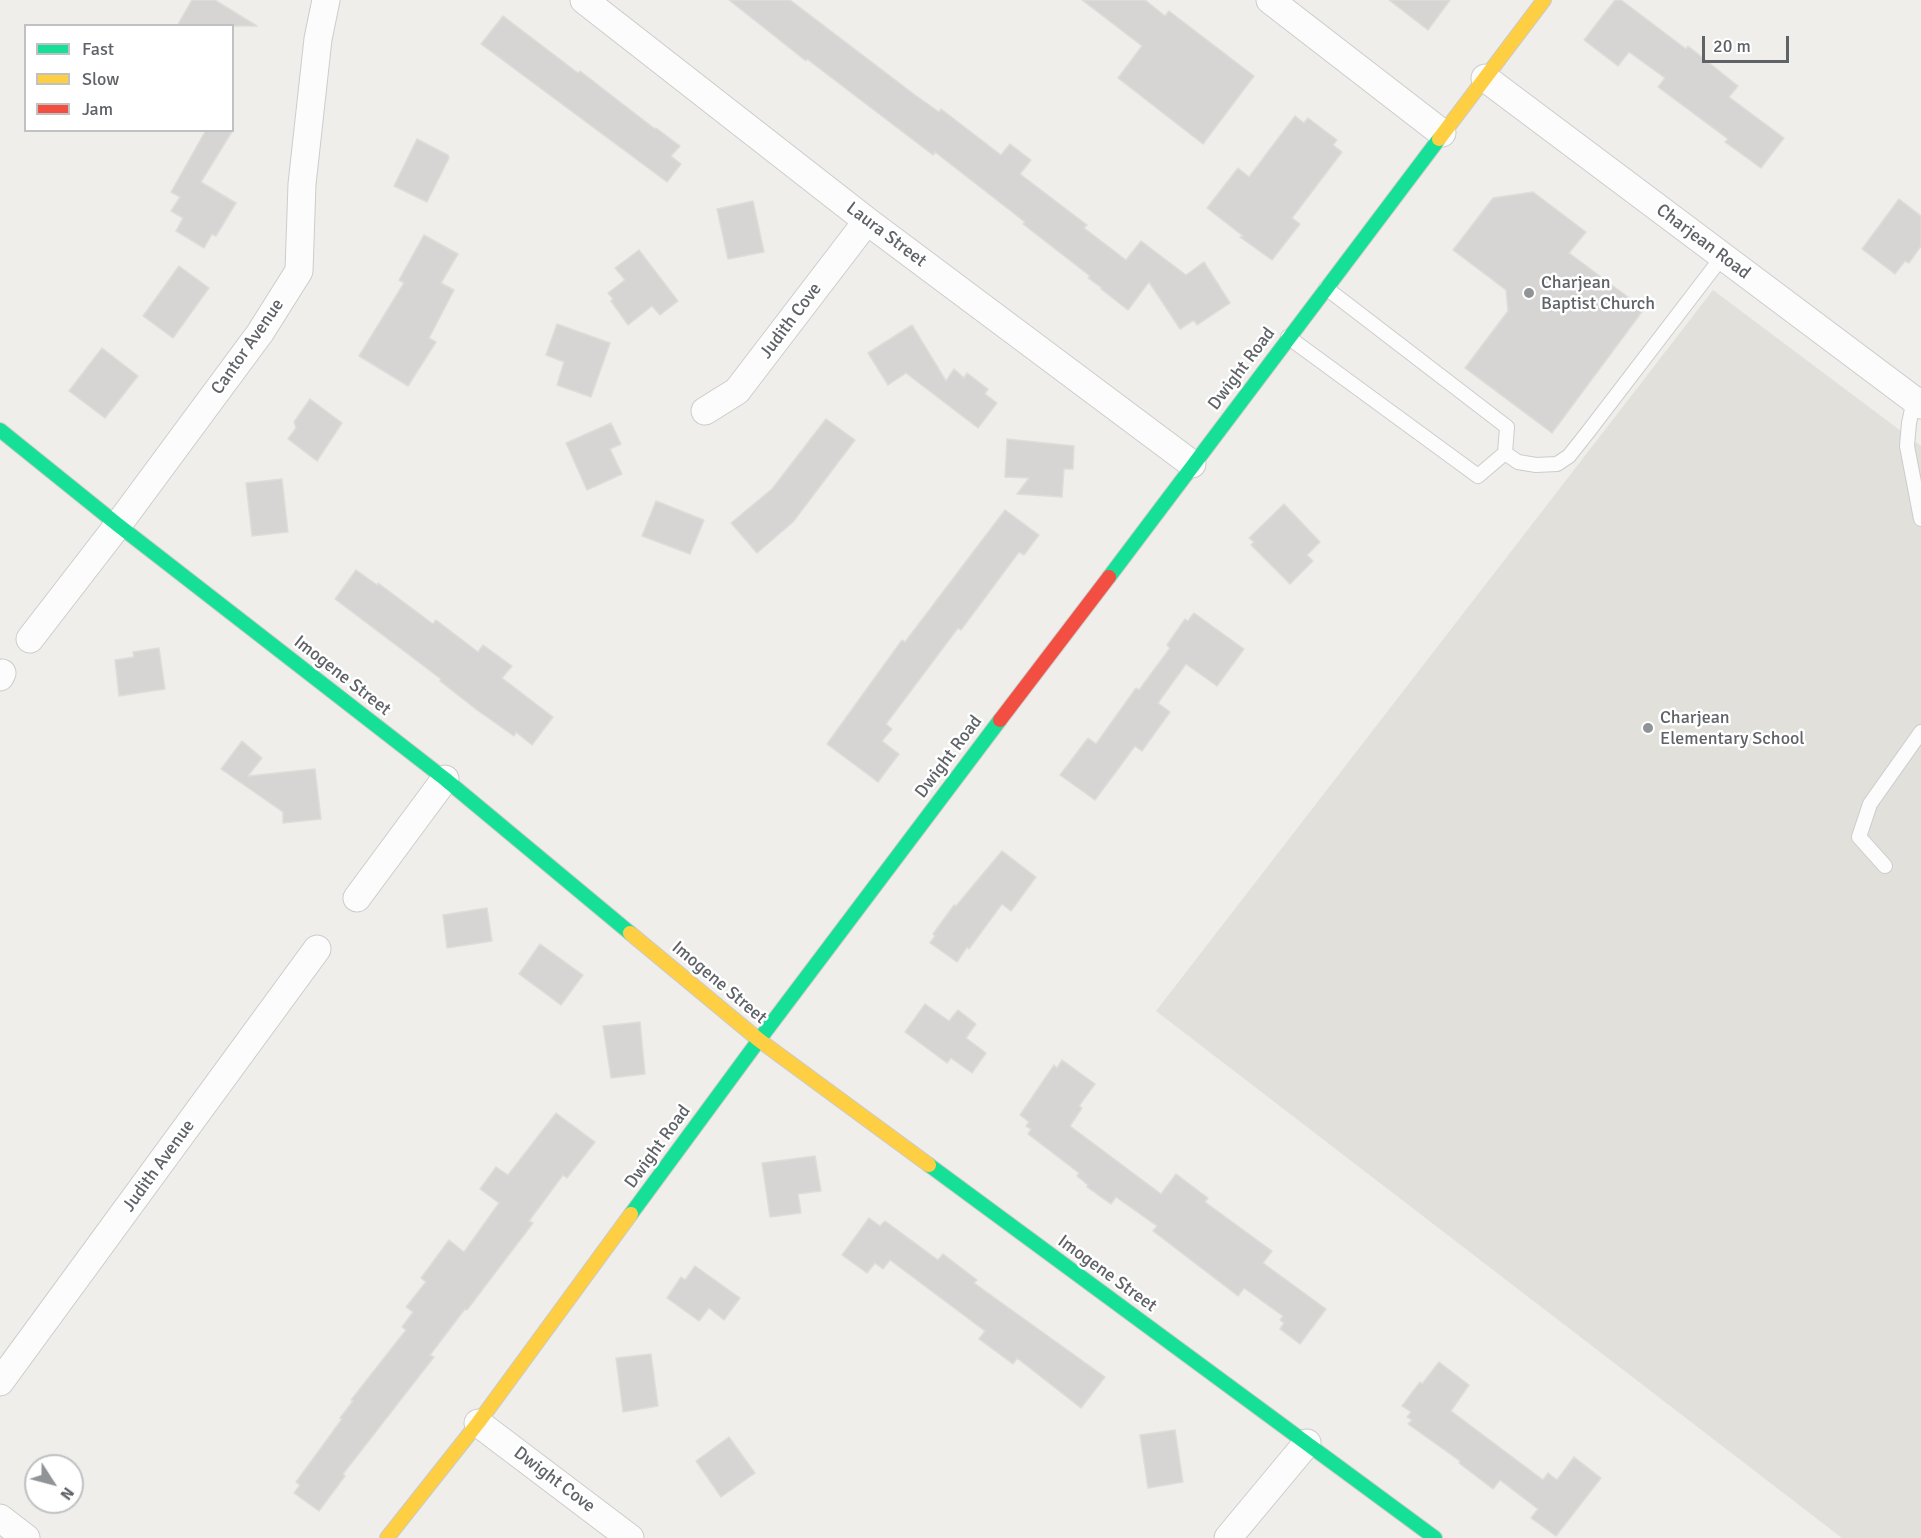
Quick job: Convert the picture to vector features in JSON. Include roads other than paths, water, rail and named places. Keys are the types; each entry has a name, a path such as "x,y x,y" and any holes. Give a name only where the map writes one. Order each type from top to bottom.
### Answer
{"street":[{"name":"Cantor Avenue","path":"30,639 118,525 260,333 299,271 302,184 318,39 326,0"},
{"name":"Laura Street","path":"584,0 867,221 1192,464"},
{"path":"1270,0 1442,133"},
{"name":"Dwight Road","path":"387,1538 478,1423 759,1040 1544,0"},
{"name":"Charjean Road","path":"1485,78 1918,402"},
{"name":"Judith Cove","path":"705,411 737,391 867,221"},
{"name":"Imogene Street","path":"0,430 118,525 445,779 759,1040 1435,1538"},
{"path":"357,898 445,779"},
{"name":"Judith Avenue","path":"0,1382 317,949"},
{"name":"Dwight Cove","path":"478,1423 630,1538"},
{"path":"1228,1538 1307,1443"},
{"path":"0,1518 26,1538"}],"lane":[{"path":"1505,453 1518,462 1536,465 1557,464 1569,456 1722,256"},
{"path":"1288,337 1478,476 1505,453 1507,427 1326,288"},
{"path":"1918,402 1909,423 1907,446 1921,519"},
{"path":"1885,866 1859,837 1870,804 1921,732"}],"place":[{"name":"Charjean Baptist Church","path":"1529,293"},
{"name":"Charjean Elementary School","path":"1648,728"}]}
